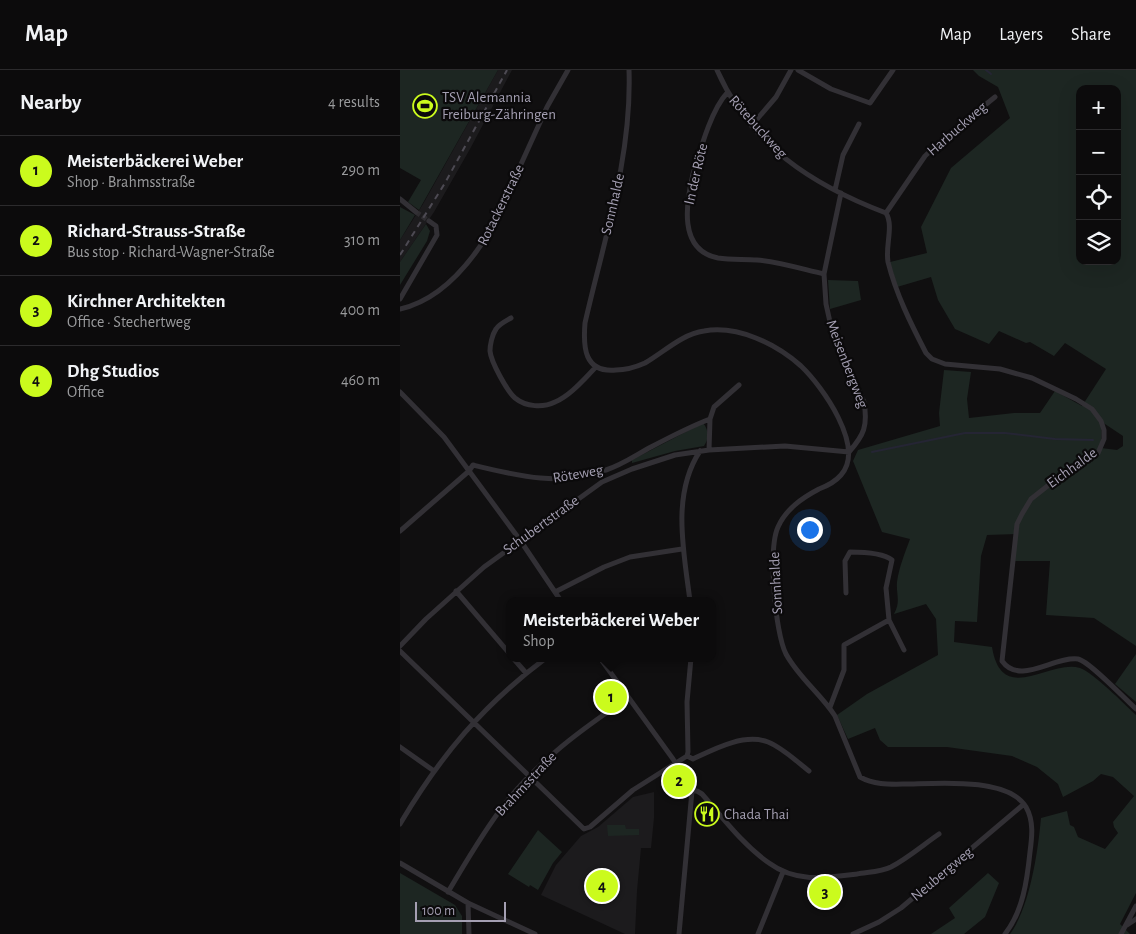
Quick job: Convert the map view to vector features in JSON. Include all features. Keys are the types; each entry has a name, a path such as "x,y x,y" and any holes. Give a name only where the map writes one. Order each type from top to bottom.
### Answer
{"street":[{"name":"Rotackerstraße","path":"400,309 417,304 439,290 469,263 481,247 492,228 547,107 568,70"},
{"name":"Sonnhalde","path":"596,367 590,362 587,355 584,337 585,323 625,151 629,70"},
{"name":"Rötebuckweg","path":"717,70 728,93 752,126 794,166 822,184 886,212"},
{"path":"752,126 776,97 791,70"},
{"path":"798,70 831,89 870,103 892,70"},
{"name":"In der Röte","path":"728,93 721,100 706,134 692,181 688,205 688,229 693,242 706,254 718,258 759,260 824,274"},
{"name":"Harbuckweg","path":"886,212 925,156 995,97"},
{"path":"834,190 843,155 859,124"},
{"name":"Meisenbergweg","path":"841,193 824,274 828,318 864,402 866,417 863,432 849,452"},
{"path":"400,199 416,212"},
{"name":"Eichhalde","path":"886,212 890,223 887,254 898,294 926,353 932,359 945,364 1000,369 1024,376 1076,399 1092,409 1101,421 1104,439 1098,452 1031,499 1017,524 1002,661 1006,667 1016,671 1028,671 1067,660 1079,659 1091,666 1136,709"},
{"path":"400,299 437,235 436,226 429,221"},
{"path":"511,318 496,329 490,353 509,392 529,405 542,406 555,403 596,367 612,371 636,366 680,340 702,331 728,330 778,349 790,357 812,378 827,396 839,417 849,452 785,446 709,450 710,419 714,407 740,385"},
{"path":"400,392 444,437 520,540 558,597"},
{"name":"Röteweg","path":"468,471 473,465 521,476 544,479 572,478 591,474 606,470 669,437 710,419"},
{"name":"Schubertstraße","path":"400,646 426,619 484,567 602,482 651,462 675,455 709,450"},
{"path":"689,597 682,549 682,512 686,483 692,463 700,451"},
{"name":"Sonnhalde","path":"849,452 848,462 840,476 794,506 778,528 773,547 777,612 785,652 797,672 830,707 860,777 879,784 938,783 977,785 1013,794 1024,804"},
{"path":"401,529 468,471"},
{"path":"555,592 604,567 630,557 682,549"},
{"path":"846,593 844,561 850,552 888,557 892,560 886,588 889,620 904,650"},
{"path":"456,591 506,649"},
{"path":"830,707 844,670 844,645 889,620"},
{"path":"400,650 581,827 587,829 633,790 675,762 687,756 694,759 726,744 758,740 777,747 809,771"},
{"path":"517,662 526,673"},
{"path":"400,824 434,771 458,739 474,721 541,662"},
{"path":"603,662 675,762 692,791 678,934"},
{"path":"687,756 687,702 690,662"},
{"name":"Brahmsstraße","path":"448,892 488,826 530,776 577,733 628,698"},
{"path":"400,747 434,771"},
{"path":"692,791 698,790 752,850 770,864 783,872 813,878 890,868 939,834"},
{"path":"1004,934 1012,924 1021,905 1028,869 1032,825 1030,815 1024,804"},
{"name":"Neubergweg","path":"853,934 879,922 901,908 1024,804"},
{"path":"400,863 468,903 535,934"},
{"path":"758,934 783,872"},
{"path":"468,903 469,934"},
{"path":"1121,934 1136,906"},
{"path":"1127,925 1136,919"}],"shaded area":[{"path":"400,70 498,70 419,210 408,202 421,180 400,168"},
{"path":"498,70 512,70 434,212 400,262 400,240 423,204"},
{"path":"973,70 1136,70 1136,646 1094,618 1046,615 1050,561 1014,561 1017,534 987,535 981,556 977,622 955,621 954,642 992,647 997,665 1006,674 1016,678 1028,677 1055,669 1080,668 1101,682 1136,715 1136,893 1120,924 1130,934 1010,934 1017,923 1028,894 1038,846 1041,818 1067,811 1070,825 1074,827 1078,837 1105,849 1118,833 1113,822 1134,796 1113,777 1101,774 1093,781 1063,797 1058,784 1037,767 1012,756 947,747 888,747 880,740 875,728 848,739 837,715 867,694 938,655 936,619 926,604 894,614 898,602 898,576 910,539 882,532 853,461 858,450 940,426 939,413 944,370 971,372 967,399 969,418 1014,413 1040,413 1055,391 1082,406 1106,369 1065,343 1054,356 1030,342 1026,343 999,331 989,344 955,329 938,300 931,277 897,287 890,262 927,253 921,227 951,168 1010,118 998,87 979,76","holes":["1102,422 1123,436 1123,446 1117,450 1101,448"]},
{"path":"400,207 415,215 400,240"},
{"path":"426,224 430,231 427,241 400,285 400,262"},
{"path":"828,280 858,281 861,300 830,309"},
{"path":"703,423 708,434 704,446 675,451 632,463 632,460"},
{"path":"1136,654 1136,702 1115,684"},
{"path":"654,792 651,848 641,848 635,934 625,934 541,895 556,865 581,836 598,827 633,797"},
{"path":"607,825 625,825 626,829 639,829 639,835 608,836"},
{"path":"538,830 562,852 553,863 538,890 530,885 529,887 508,874"},
{"path":"400,873 455,905 462,916 462,934 400,934"},
{"path":"988,873 999,883 985,917 964,934 931,934 955,918 949,908"}],"waterway":[{"path":"986,70 991,74"},
{"path":"872,452 965,433 1005,433 1055,439 1093,440"}],"tunnel":[{"path":"416,212 429,221"}],"railway":[{"path":"400,255 445,183 507,70"}],"place":[{"name":"TSV Alemannia Freiburg-Zähringen","path":"425,106"},
{"name":"Meisterbäckerei Weber","path":"611,697"},
{"name":"Richard-Strauss-Straße","path":"679,781"},
{"name":"Chada Thai","path":"707,814"},
{"name":"Dhg Studios","path":"602,886"},
{"name":"Kirchner Architekten","path":"825,892"}]}
